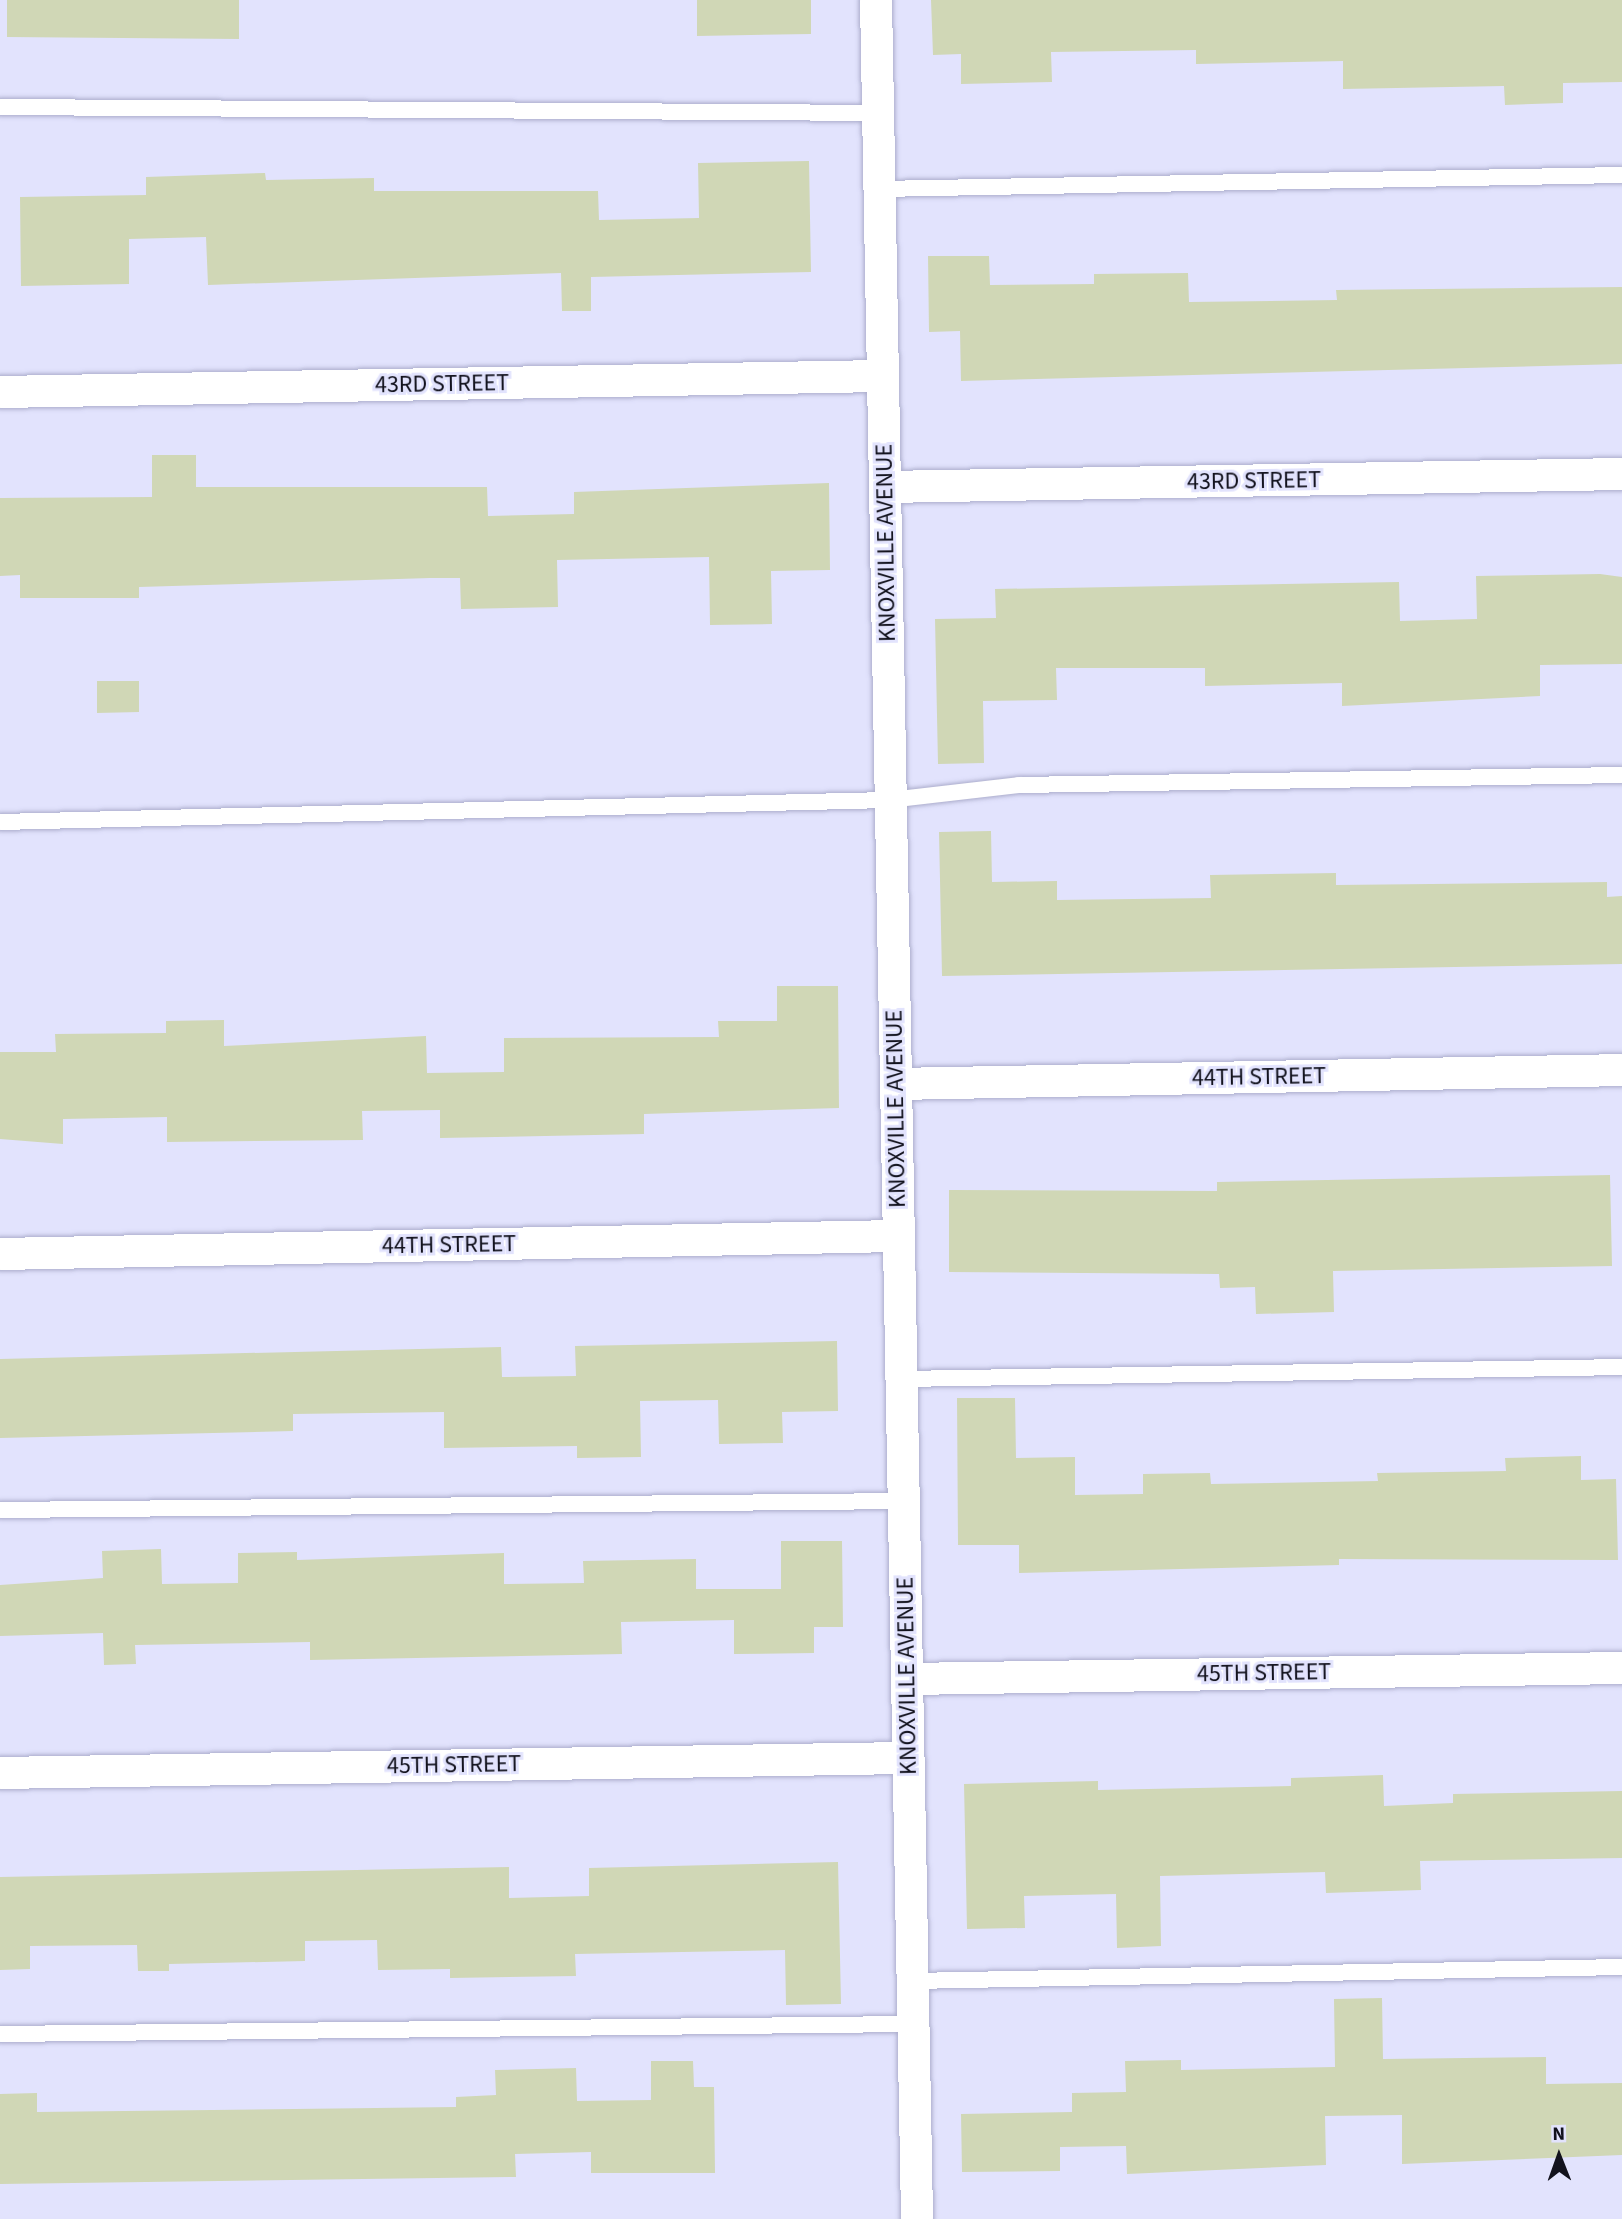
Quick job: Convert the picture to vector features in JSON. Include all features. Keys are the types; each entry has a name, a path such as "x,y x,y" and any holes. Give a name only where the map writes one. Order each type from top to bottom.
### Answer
{"street":[{"name":"KNOXVILLE AVENUE","path":"876,0 917,2219"},
{"name":"43RD STREET","path":"0,392 883,376"},
{"name":"43RD STREET","path":"885,487 1622,474"},
{"name":"44TH STREET","path":"896,1084 1622,1070"},
{"name":"44TH STREET","path":"0,1254 899,1236"},
{"name":"45TH STREET","path":"907,1679 1622,1668"},
{"name":"45TH STREET","path":"0,1773 908,1758"}],"lane":[{"path":"0,107 878,113"},
{"path":"879,189 1622,175"},
{"path":"0,822 890,800 1019,785 1622,775"},
{"path":"901,1379 1622,1367"},
{"path":"0,1510 904,1501"},
{"path":"912,1981 1622,1966"},
{"path":"0,2034 913,2024"}],"building":[{"path":"7,0 239,0 239,39 7,37"},
{"path":"697,0 811,0 811,34 697,36"},
{"path":"931,0 1622,0 1622,82 1563,83 1563,103 1505,105 1504,86 1343,89 1343,61 1196,64 1196,50 1051,52 1052,82 961,84 961,54 933,55"},
{"path":"809,161 811,272 591,277 591,311 562,311 561,273 208,285 206,237 129,239 129,284 21,286 20,197 146,195 146,177 265,173 266,180 374,178 374,191 598,191 599,220 699,218 698,163"},
{"path":"928,256 989,256 990,285 1094,284 1094,274 1188,273 1189,302 1337,300 1336,290 1622,287 1622,364 961,381 960,331 929,332"},
{"path":"152,455 196,455 196,487 487,487 488,516 574,514 574,492 829,483 830,570 771,571 772,624 710,625 709,557 557,560 558,607 461,609 460,578 139,587 139,598 20,598 20,575 0,576 0,498 152,497"},
{"path":"1600,574 1622,577 1622,664 1540,665 1540,696 1342,706 1342,683 1205,686 1205,668 1056,668 1057,700 983,701 984,763 938,764 935,619 996,618 995,589 1399,582 1400,621 1477,619 1476,576"},
{"path":"97,681 139,681 139,712 97,713"},
{"path":"991,831 992,882 1057,881 1057,900 1211,898 1210,875 1336,873 1336,885 1607,882 1607,897 1622,896 1622,964 942,976 939,832"},
{"path":"777,986 838,986 839,1108 644,1114 644,1134 440,1138 440,1110 362,1111 363,1140 167,1142 167,1117 63,1119 63,1144 0,1139 0,1052 56,1052 55,1034 166,1033 166,1021 224,1020 224,1046 426,1036 427,1073 504,1072 504,1038 719,1037 718,1021 777,1021"},
{"path":"1610,1175 1612,1266 1333,1271 1334,1312 1256,1314 1255,1287 1220,1288 1219,1274 949,1272 949,1190 1217,1191 1217,1182"},
{"path":"837,1341 838,1411 782,1412 783,1443 719,1444 718,1400 640,1401 641,1457 577,1458 577,1446 444,1448 444,1412 293,1414 293,1431 0,1438 0,1359 501,1347 502,1377 576,1376 575,1346"},
{"path":"957,1398 1015,1398 1016,1458 1075,1457 1075,1495 1143,1494 1143,1474 1210,1473 1211,1484 1378,1481 1377,1473 1506,1471 1505,1458 1581,1456 1581,1480 1616,1479 1618,1560 1339,1559 1339,1565 1019,1573 1019,1545 958,1545"},
{"path":"781,1541 842,1541 843,1627 814,1627 814,1653 734,1654 734,1620 621,1622 622,1654 310,1660 310,1642 135,1645 136,1664 104,1665 103,1633 0,1636 0,1585 103,1578 102,1551 161,1549 162,1584 238,1583 238,1553 297,1552 297,1560 504,1553 504,1584 584,1583 583,1561 696,1559 696,1589 781,1589"},
{"path":"1383,1775 1384,1806 1453,1803 1453,1794 1622,1791 1622,1858 1420,1861 1421,1890 1326,1893 1325,1872 1160,1876 1161,1946 1117,1948 1116,1894 1024,1896 1025,1928 967,1929 964,1784 1098,1781 1098,1790 1291,1786 1291,1778"},
{"path":"838,1862 841,2004 786,2005 785,1950 575,1954 576,1976 450,1978 450,1969 378,1970 377,1940 305,1941 305,1961 169,1964 169,1971 138,1971 137,1945 30,1946 30,1969 0,1970 0,1877 509,1867 509,1898 589,1896 589,1868"},
{"path":"1382,1998 1383,2059 1546,2057 1546,2084 1622,2083 1622,2155 1402,2164 1402,2115 1325,2116 1326,2165 1127,2174 1126,2146 1060,2147 1060,2171 962,2172 961,2114 1072,2112 1072,2093 1126,2092 1125,2061 1181,2060 1181,2070 1335,2067 1334,1999"},
{"path":"651,2061 693,2061 694,2087 714,2087 715,2173 591,2173 591,2152 515,2154 516,2177 0,2184 0,2094 37,2093 37,2112 456,2107 456,2097 496,2095 495,2070 576,2068 577,2101 651,2100"}]}
